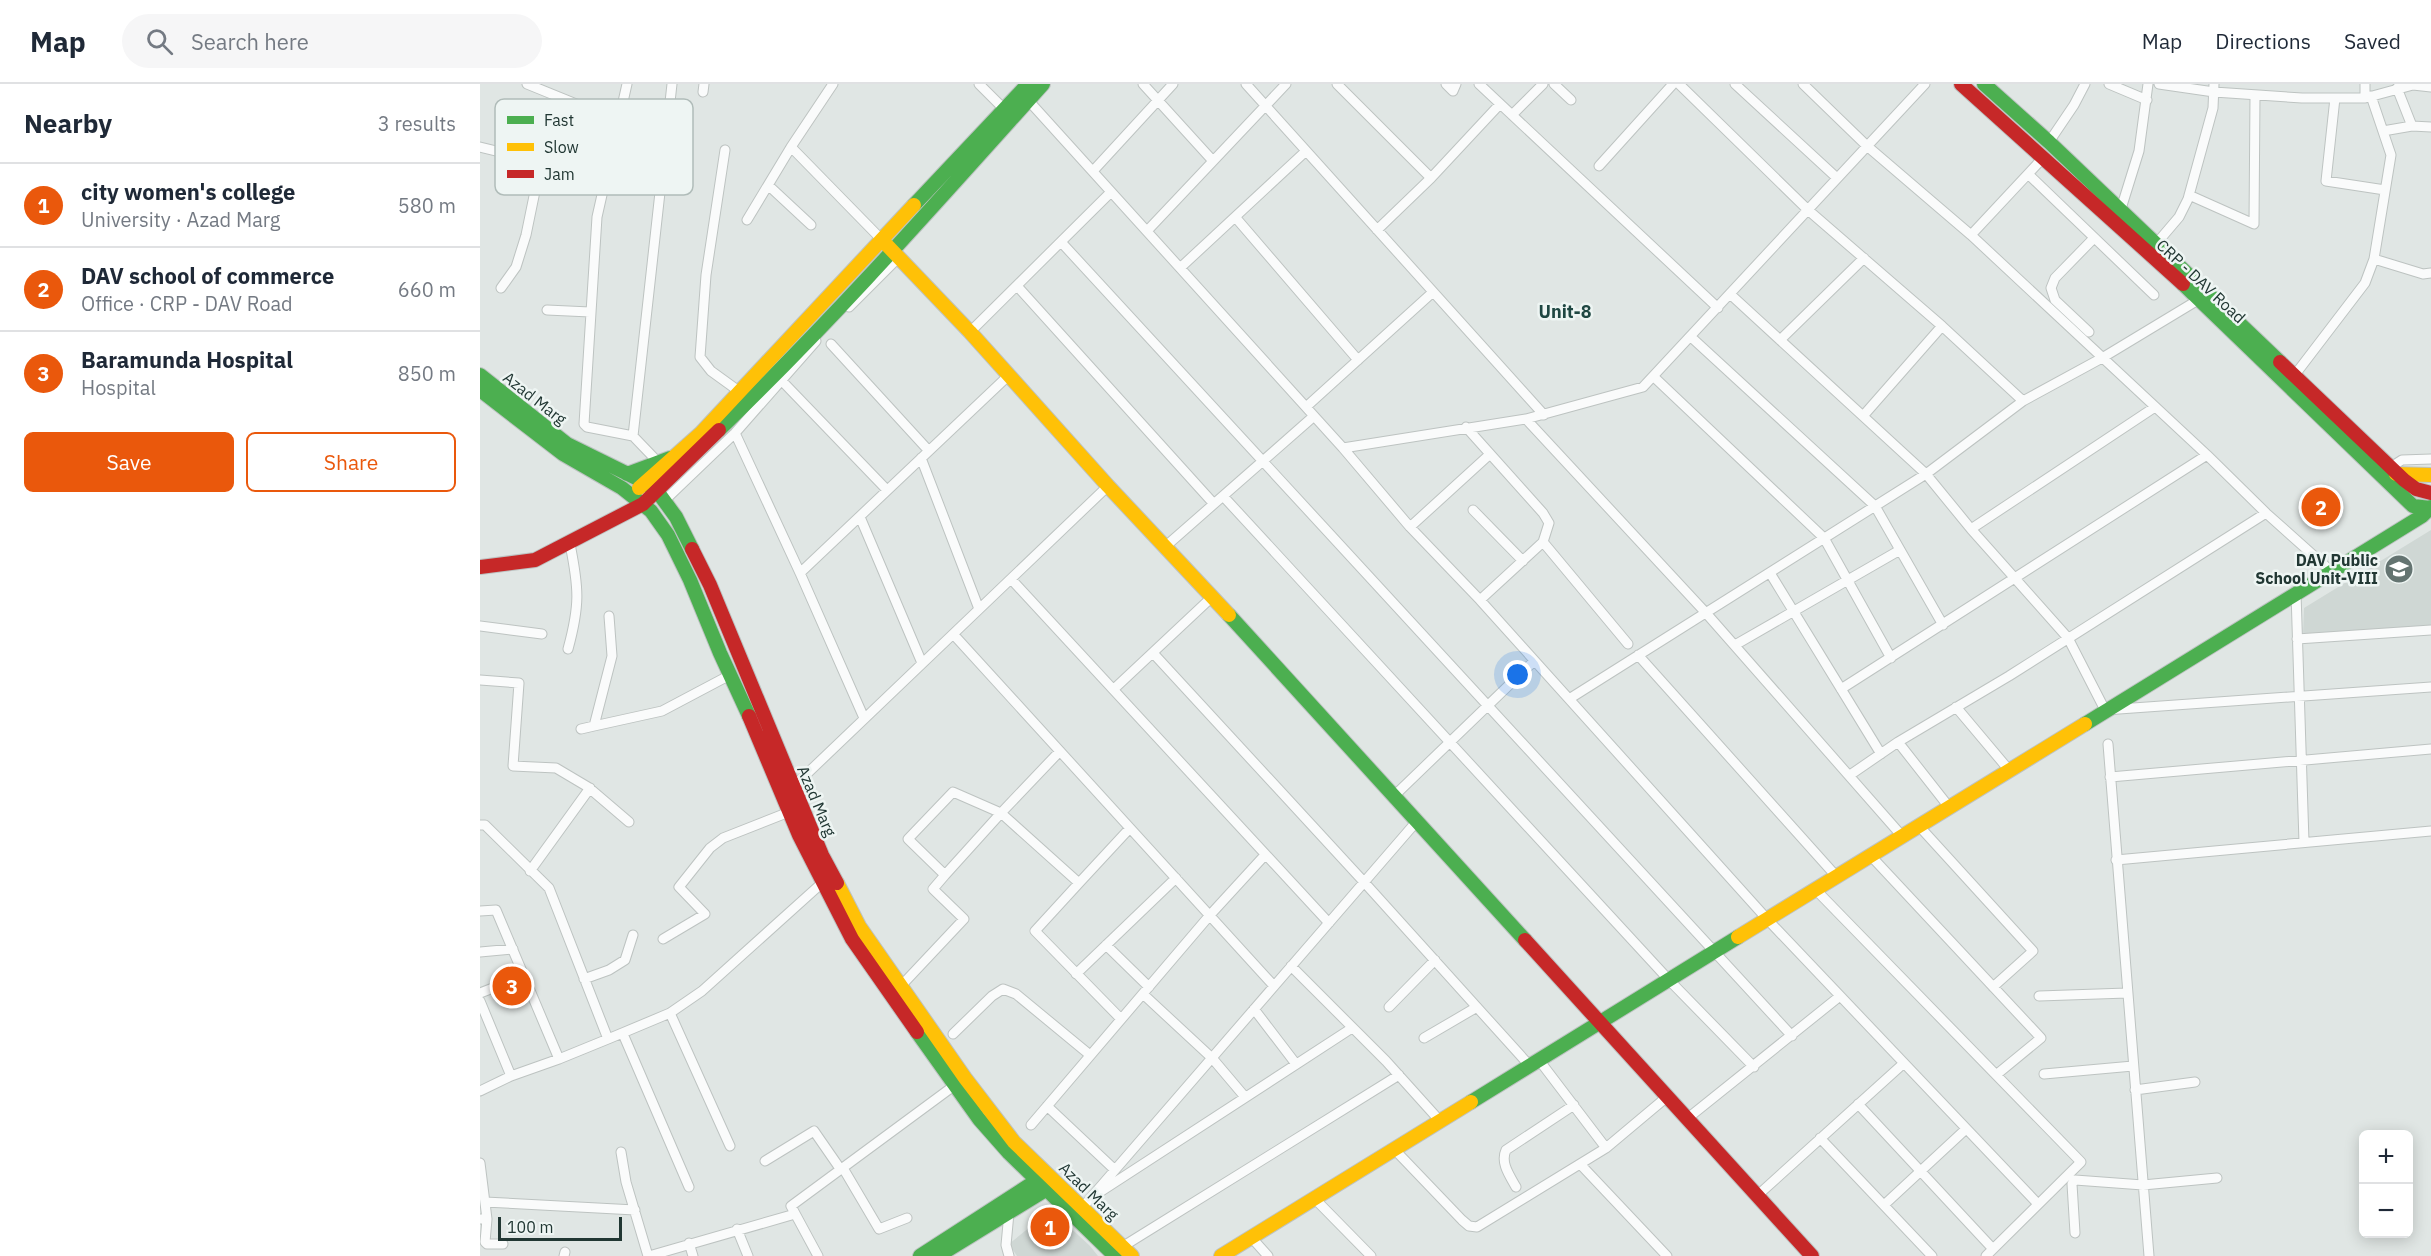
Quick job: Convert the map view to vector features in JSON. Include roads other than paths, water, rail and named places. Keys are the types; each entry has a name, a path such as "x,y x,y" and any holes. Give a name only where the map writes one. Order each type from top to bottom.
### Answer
{"street":[{"path":"527,84 564,99"},
{"path":"623,99 627,84"},
{"path":"670,99 672,84"},
{"path":"747,220 791,147 833,84"},
{"path":"979,84 1005,110"},
{"path":"624,512 631,495 656,491 735,433 825,331 1028,84"},
{"path":"480,567 535,560 570,544 624,512 643,504 776,375 1043,84"},
{"path":"1143,84 1213,161"},
{"path":"1093,171 1173,84"},
{"path":"1246,84 1544,415"},
{"path":"1147,231 1286,84"},
{"path":"1337,84 1431,178"},
{"path":"1446,84 1453,91 1456,84"},
{"path":"1479,84 1718,308"},
{"path":"1512,115 1543,84"},
{"path":"1554,84 1571,100"},
{"path":"1599,166 1673,84"},
{"path":"1679,84 1808,210 1942,326 2023,401"},
{"path":"1735,84 1837,178"},
{"path":"1803,84 1867,146 1971,235 2266,513 2331,571"},
{"path":"1343,448 1526,419 1643,387 1925,84"},
{"name":"CRP - DAV Road","path":"1961,84 2199,300 2413,506 2431,508"},
{"name":"CRP - DAV Road","path":"1984,84 2049,142 2393,470 2419,491 2431,493"},
{"path":"2049,142 2085,84"},
{"path":"2109,84 2147,100"},
{"path":"2120,212 2139,151 2148,84"},
{"path":"2159,84 2214,88 2255,95 2335,98 2368,97 2413,85 2431,87"},
{"path":"2294,376 2365,283 2374,259 2391,155 2365,84"},
{"path":"2156,244 2179,217 2189,195 2213,108 2214,88"},
{"path":"2397,88 2412,126"},
{"path":"2189,195 2253,224 2255,95"},
{"path":"2335,98 2326,181 2385,190"},
{"path":"1028,100 1343,448 1410,527 1480,600 1767,919 2038,1204"},
{"path":"1377,230 1431,178 1500,104"},
{"path":"1996,117 2008,105"},
{"path":"2383,131 2412,126 2431,128"},
{"path":"480,147 495,151"},
{"path":"791,147 970,332 1812,1256"},
{"path":"725,150 706,275 700,357 711,371 740,392"},
{"path":"1180,268 1306,151"},
{"path":"1971,235 2042,159"},
{"path":"2028,174 2154,295"},
{"path":"768,185 811,225"},
{"path":"970,332 1111,192"},
{"path":"501,288 516,267 526,235 534,195"},
{"path":"602,195 597,217 584,424 588,427 633,436 658,462"},
{"path":"633,436 660,195"},
{"path":"1236,218 1358,360"},
{"path":"2089,332 2055,300 2050,288 2055,278 2094,238"},
{"path":"1061,242 1792,1036"},
{"path":"656,491 680,454 740,392 892,249"},
{"path":"1780,340 1864,258"},
{"path":"2374,259 2423,274 2431,273"},
{"path":"1017,286 1214,504"},
{"path":"1306,407 1433,292"},
{"path":"1730,294 1926,474 2068,638 2105,710"},
{"path":"1569,699 1926,474 2023,401 2103,358 2199,300"},
{"path":"547,310 591,312"},
{"path":"1863,416 1942,326"},
{"path":"1691,337 1875,506 1943,626"},
{"path":"831,344 929,451"},
{"name":"Azad Marg","path":"480,375 567,444 656,491 676,517 710,585 822,855 859,926 997,1121 1046,1182 1086,1203 1123,1253"},
{"path":"800,573 1008,376"},
{"path":"1654,377 1824,538 1891,658"},
{"path":"782,381 887,490"},
{"name":"Azad Marg","path":"480,390 563,454 631,495 651,511 668,535 690,580 789,812 822,883 861,954 994,1136 1123,1253"},
{"path":"1971,528 2155,406"},
{"path":"1166,546 1314,416"},
{"path":"1526,419 1735,645 1902,836"},
{"path":"1466,428 1547,519 1548,531 1543,542 1480,600"},
{"path":"735,433 864,718"},
{"path":"627,474 680,454"},
{"path":"1410,527 1490,455"},
{"path":"1841,689 1943,626 2207,455"},
{"path":"921,458 979,609"},
{"path":"2393,470 2402,460 2431,459"},
{"path":"2393,470 2431,475"},
{"path":"793,787 1108,486"},
{"path":"1223,496 1669,980 1754,1067"},
{"path":"1221,1256 2422,516 2431,508"},
{"path":"1473,510 1523,561"},
{"path":"1850,775 1898,742 2266,513"},
{"path":"860,516 922,663"},
{"path":"1543,542 1628,644"},
{"path":"568,650 575,625 579,586 570,544"},
{"path":"1735,645 1900,550"},
{"path":"1770,573 1881,754"},
{"path":"1011,579 1115,688 1329,923"},
{"path":"2296,593 2304,842"},
{"path":"1115,688 1212,597"},
{"path":"594,726 612,656 609,615"},
{"path":"480,626 542,634"},
{"path":"2297,639 2431,630"},
{"path":"954,635 1274,986"},
{"path":"1153,653 1477,1007 1574,1105 1606,1148"},
{"path":"1638,655 1836,876"},
{"path":"1394,796 1534,661"},
{"path":"581,729 662,711 730,675"},
{"path":"480,680 519,683 513,765 556,768 590,788 629,822"},
{"path":"2105,710 2431,687"},
{"path":"1956,707 2009,770"},
{"path":"1898,742 1950,807"},
{"path":"2108,744 2149,1256"},
{"path":"2110,777 2431,749"},
{"path":"900,987 964,919 933,889 1060,751"},
{"path":"530,871 590,788"},
{"path":"945,875 908,839 953,792 1001,813 1079,883"},
{"path":"663,939 705,914 679,887 710,848 723,838 789,812"},
{"path":"1086,1203 1417,821"},
{"path":"480,825 486,825 549,888 608,1040"},
{"path":"1919,826 2033,951 1993,987"},
{"path":"1121,1020 1035,931 1130,828"},
{"path":"2116,860 2431,831"},
{"path":"1031,1125 1210,915 1265,855"},
{"path":"1870,855 2041,1038 1996,1075"},
{"path":"1076,974 1176,878"},
{"path":"480,1091 511,1076 608,1040 670,1013 702,991 822,883"},
{"path":"1815,889 2081,1162 1989,1252 1920,1171 1858,1104"},
{"path":"480,911 495,910 559,1059"},
{"path":"584,979 609,970 625,960 633,935"},
{"path":"1106,945 1212,1058 1245,1097"},
{"path":"480,952 513,949"},
{"path":"1389,1007 1435,960"},
{"path":"1291,966 1399,1075 1440,1121"},
{"path":"480,993 524,976"},
{"path":"953,1034 992,996 1003,989 1016,994 1090,1055"},
{"path":"2039,996 2127,993"},
{"path":"1688,1118 1840,996"},
{"path":"480,1001 511,1076"},
{"path":"1424,1038 1477,1007"},
{"path":"1254,1009 1296,1064"},
{"path":"670,1013 730,1146"},
{"path":"1086,1203 1352,1028"},
{"path":"623,1034 689,1187"},
{"path":"1758,1195 1904,1063"},
{"path":"2044,1074 2133,1066"},
{"path":"1123,1253 1399,1075"},
{"path":"2135,1090 2195,1082"},
{"path":"818,1256 791,1206 955,1084"},
{"path":"1394,1149 1462,1220 1469,1226 1477,1227 1606,1148 1668,1096"},
{"path":"1516,1187 1505,1166 1506,1150 1574,1105"},
{"path":"1047,1106 1115,1170"},
{"path":"1884,1205 1966,1129"},
{"path":"765,1161 814,1131 842,1169 879,1229 907,1218"},
{"path":"1820,1138 1932,1256"},
{"path":"621,1152 626,1182 648,1256 795,1214"},
{"path":"480,1163 485,1202 483,1219 485,1242 502,1244"},
{"path":"1581,1165 1667,1256"},
{"path":"2075,1233 2072,1184 2075,1180 2143,1185 2217,1178"},
{"path":"941,1255 1009,1213 1046,1182"},
{"path":"920,1256 1046,1182"},
{"path":"1314,1198 1371,1256"},
{"path":"485,1202 635,1210"},
{"path":"1009,1213 1006,1245 1009,1256"},
{"path":"737,1229 748,1256"},
{"path":"1251,1238 1269,1256"},
{"path":"689,1243 693,1256"}],"place":[{"name":"DAV school of commerce","path":"2321,507"},
{"name":"DAV Public School Unit-VIII","path":"2399,569"},
{"name":"Baramunda Hospital","path":"512,986"},
{"name":"city women's college","path":"1050,1227"}],"district":[{"name":"Unit-8","path":"1565,311"}]}
